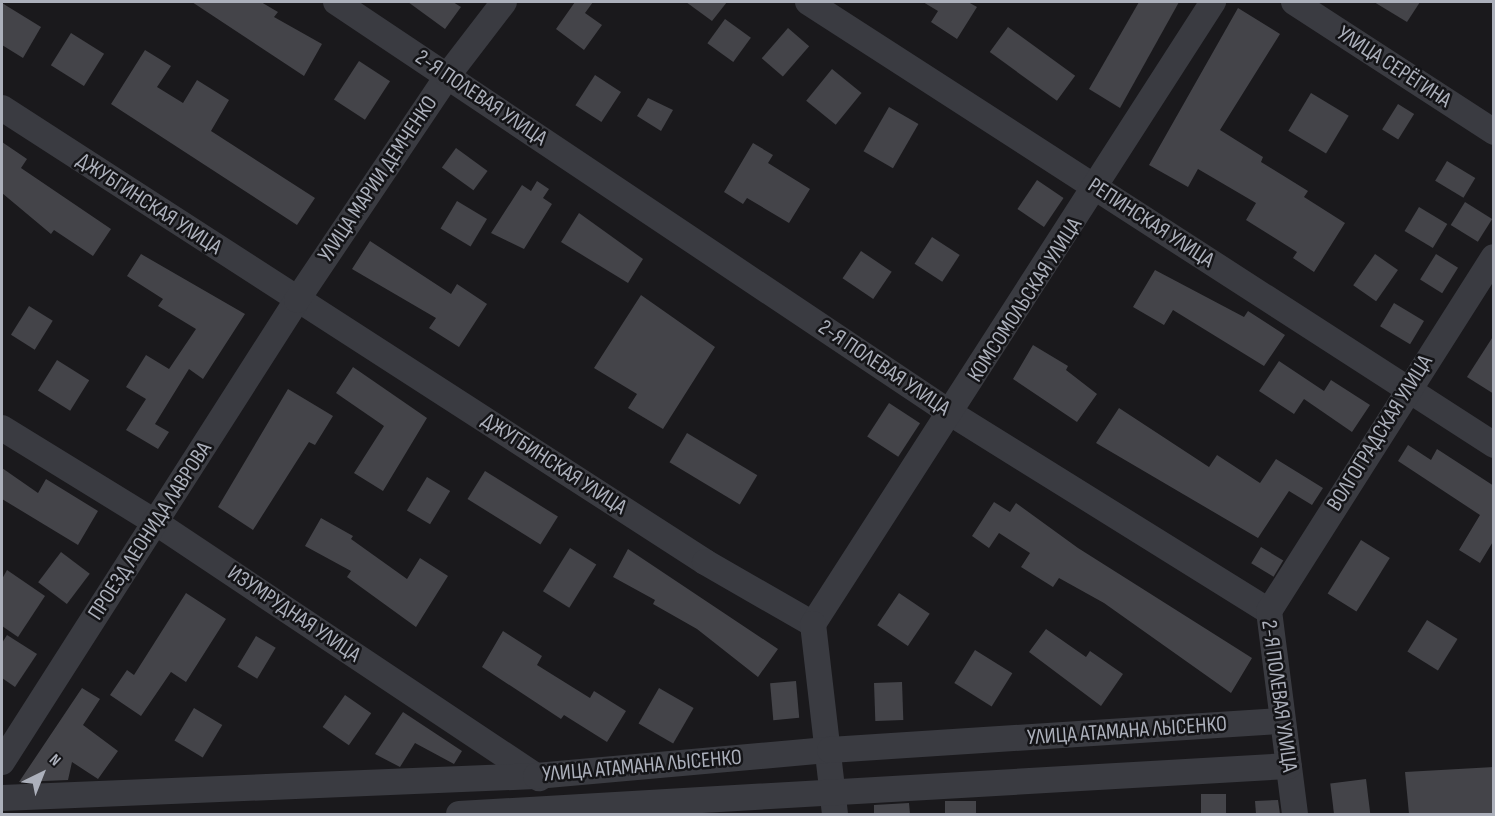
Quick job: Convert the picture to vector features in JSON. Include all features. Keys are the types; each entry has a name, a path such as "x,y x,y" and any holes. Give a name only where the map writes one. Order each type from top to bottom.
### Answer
{"street":[{"name":"2-Я ПОЛЕВАЯ УЛИЦА","path":"336,2 952,414 1269,611 1295,814"},
{"name":"УЛИЦА МАРИИ ДЕМЧЕНКО","path":"297,300 448,75 504,2"},
{"name":"РЕПИНСКАЯ УЛИЦА","path":"808,2 1494,444"},
{"name":"КОМСОМОЛЬСКАЯ УЛИЦА","path":"813,624 952,414 1213,2"},
{"name":"УЛИЦА СЕРЁГИНА","path":"1294,2 1494,132"},
{"name":"ДЖУБГИНСКАЯ УЛИЦА","path":"2,108 297,300"},
{"name":"ВОЛГОГРАДСКАЯ УЛИЦА","path":"1269,611 1406,389 1494,257"},
{"name":"ПРОЕЗД ЛЕОНИДА ЛАВРОВА","path":"5,750 297,300"},
{"name":"ДЖУГБИНСКАЯ УЛИЦА","path":"297,300 705,562 813,624"},
{"name":"ИЗУМРУДНАЯ УЛИЦА","path":"2,428 155,522 582,807"},
{"path":"813,624 830,750 834,803"},
{"name":"УЛИЦА АТАМАНА ЛЫСЕНКО","path":"2,798 536,776 830,750 1282,721"},
{"path":"459,814 582,807 834,803 1289,766"}],"building":[{"path":"192,2 261,2 278,12 274,17 322,44 304,76"},
{"path":"408,2 453,2 461,7 445,29"},
{"path":"575,2 593,2 585,13 602,25 584,50 556,29"},
{"path":"686,2 727,2 712,21"},
{"path":"923,2 968,2 977,7 957,39 931,22 938,11"},
{"path":"1139,2 1179,2 1120,108 1089,89"},
{"path":"1374,2 1420,2 1407,22"},
{"path":"2,3 41,27 23,58 2,45"},
{"path":"1238,8 1280,34 1220,130 1263,157 1261,162 1308,191 1304,197 1345,223 1314,272 1293,258 1297,252 1246,220 1256,203 1198,169 1188,187 1149,165"},
{"path":"725,19 751,38 733,62 707,43"},
{"path":"1008,27 1075,76 1057,101 990,52"},
{"path":"788,28 809,46 783,77 762,58"},
{"path":"71,33 104,54 84,86 51,65"},
{"path":"145,50 171,66 157,87 183,103 197,80 229,100 211,131 315,198 297,225 111,104"},
{"path":"359,61 390,81 365,120 334,100"},
{"path":"832,69 862,93 836,125 806,101"},
{"path":"595,75 621,92 601,122 575,105"},
{"path":"1311,93 1349,116 1326,153 1288,131"},
{"path":"648,98 673,110 661,131 637,116"},
{"path":"1398,104 1414,114 1398,140 1382,129"},
{"path":"889,107 918,124 893,168 864,151"},
{"path":"2,142 27,159 21,168 111,229 93,256 54,230 51,234 2,193"},
{"path":"753,143 773,155 768,163 810,189 789,223 747,198 743,204 724,192"},
{"path":"456,148 488,171 473,190 442,167"},
{"path":"1447,161 1475,178 1463,198 1435,181"},
{"path":"1037,180 1064,198 1044,227 1017,209"},
{"path":"537,181 549,189 543,198 552,204 524,249 491,233 522,185 531,191"},
{"path":"457,201 487,219 471,246 441,228"},
{"path":"1465,202 1492,219 1478,242 1451,225"},
{"path":"1419,207 1447,224 1433,248 1405,231"},
{"path":"579,213 643,259 628,283 561,242"},
{"path":"932,237 960,255 942,282 915,264"},
{"path":"370,241 451,294 457,284 487,304 459,347 429,328 436,318 352,269"},
{"path":"861,251 892,272 873,299 843,278"},
{"path":"141,254 245,314 203,379 189,369 155,424 169,432 158,449 126,430 146,399 126,387 146,355 169,369 196,329 158,306 163,299 127,276"},
{"path":"1375,254 1398,270 1376,301 1353,285"},
{"path":"1436,254 1458,268 1442,293 1420,279"},
{"path":"1155,270 1244,317 1248,311 1285,335 1264,366 1173,310 1164,325 1133,307"},
{"path":"641,295 715,347 663,429 628,408 637,394 594,368"},
{"path":"1394,303 1424,321 1410,344 1380,326"},
{"path":"29,306 53,321 35,350 11,335"},
{"path":"1494,335 1494,394 1467,377"},
{"path":"1033,345 1068,366 1066,370 1097,394 1077,422 1013,379"},
{"path":"57,360 89,380 70,411 38,391"},
{"path":"1279,361 1324,391 1331,380 1370,405 1352,432 1304,399 1294,414 1259,391"},
{"path":"353,367 427,418 383,491 354,473 384,426 336,393"},
{"path":"288,389 333,416 315,445 309,442 253,530 218,507"},
{"path":"889,403 920,423 898,457 867,437"},
{"path":"1119,408 1209,467 1217,455 1260,483 1276,459 1323,488 1312,505 1289,491 1258,538 1096,443"},
{"path":"687,433 757,475 740,504 669,462"},
{"path":"1408,445 1431,460 1437,449 1494,486 1494,540 1480,563 1459,550 1480,515 1398,461"},
{"path":"2,468 38,493 46,479 98,511 78,545 2,499"},
{"path":"485,471 558,517 540,545 468,499"},
{"path":"427,477 450,491 430,524 407,510"},
{"path":"994,502 1010,512 1016,503 1078,548 1252,658 1231,693 1104,603 1059,578 1053,587 1021,567 1030,553 999,533 989,548 972,536"},
{"path":"321,518 353,536 351,539 407,579 420,558 448,576 416,627 347,577 351,571 305,546"},
{"path":"1361,540 1390,558 1356,611 1328,593"},
{"path":"1261,547 1283,560 1274,577 1251,563"},
{"path":"570,548 596,564 569,608 543,591"},
{"path":"628,549 778,649 758,677 697,629 653,604 655,600 613,577"},
{"path":"61,552 90,574 67,604 38,582"},
{"path":"7,570 45,596 18,637 2,626 2,579"},
{"path":"186,593 226,619 186,682 171,672 141,716 110,695 127,670 134,675"},
{"path":"899,593 930,614 908,646 877,625"},
{"path":"1427,620 1458,639 1438,670 1407,651"},
{"path":"1046,629 1086,657 1090,651 1123,674 1101,706 1029,652"},
{"path":"503,631 542,656 537,665 590,698 594,691 626,711 607,742 564,715 561,719 482,667"},
{"path":"7,635 37,654 15,687 2,678 2,643"},
{"path":"256,636 276,648 257,679 237,667"},
{"path":"975,650 1012,673 992,706 954,683"},
{"path":"796,681 799,718 773,720 770,683"},
{"path":"902,682 903,720 875,721 874,683"},
{"path":"82,688 100,699 83,725 118,751 98,779 72,762 68,780 19,782"},
{"path":"659,688 694,708 673,744 638,724"},
{"path":"345,695 371,713 349,745 323,727"},
{"path":"194,708 222,725 203,758 174,741"},
{"path":"403,712 462,751 454,764 415,743 400,767 375,754"},
{"path":"1494,767 1494,814 1409,814 1405,772"},
{"path":"1366,779 1370,814 1334,814 1330,783"},
{"path":"1201,794 1226,794 1226,814 1201,814"},
{"path":"1278,800 1280,814 1256,814 1255,801"},
{"path":"945,801 976,801 976,814 945,814"},
{"path":"909,803 910,814 874,814 874,805"}]}
